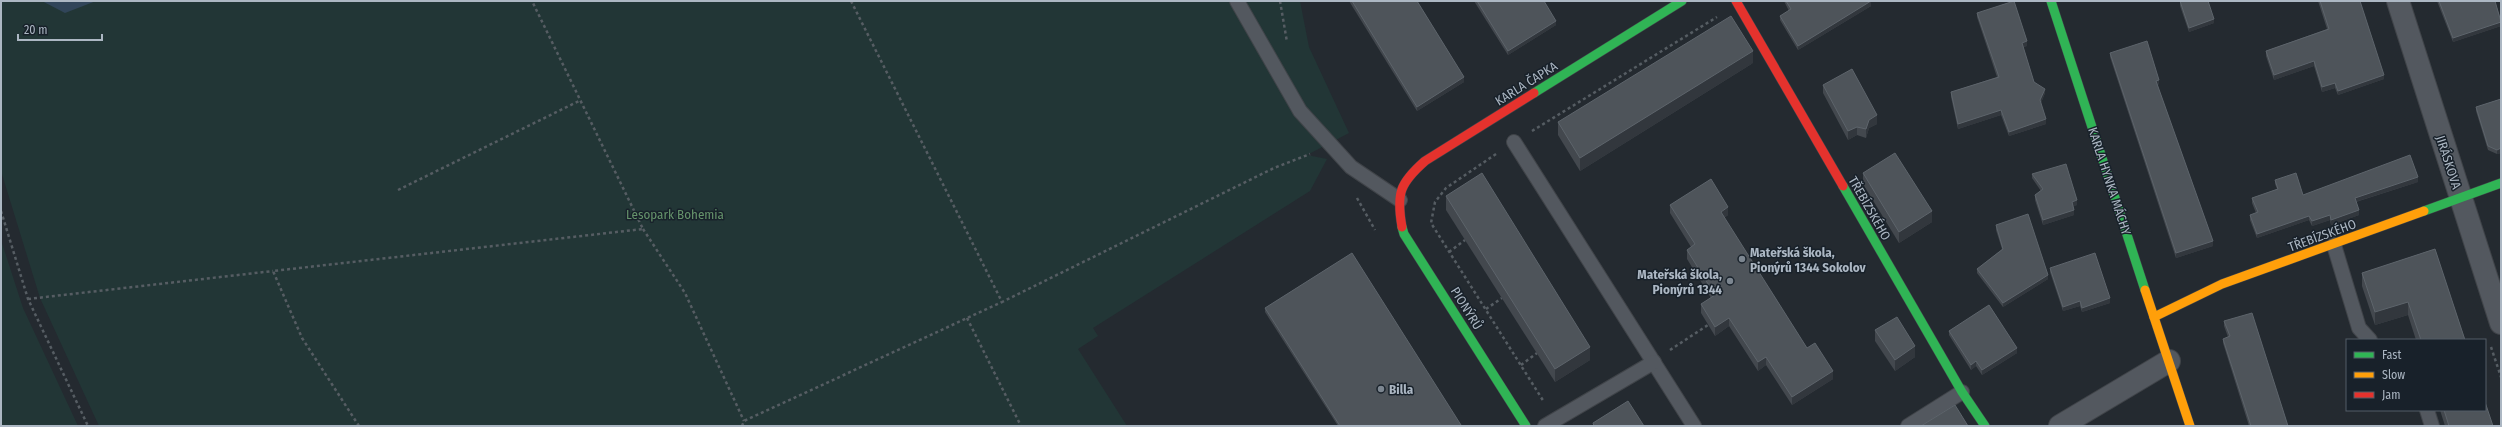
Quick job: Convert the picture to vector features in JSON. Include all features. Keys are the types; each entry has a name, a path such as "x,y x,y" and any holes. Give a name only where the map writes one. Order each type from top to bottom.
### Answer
{"street":[{"name":"KARLA ČAPKA","path":"1400,200 1408,176 1425,161 1682,1"},
{"name":"KARLA HYNKA MÁCHY","path":"2051,1 2190,426"},
{"name":"JIRÁSKOVA","path":"2398,1 2461,198 2497,299 2501,323"},
{"name":"TŘEBÍZSKÉHO","path":"1737,3 1962,392 1985,426"},
{"name":"TŘEBÍZSKÉHO","path":"2154,317 2222,284 2334,246 2501,183"},
{"name":"PIONÝRŮ","path":"1400,200 1400,216 1404,234 1526,426"},
{"path":"2060,426 2169,361"}],"lane":[{"path":"1237,1 1300,111 1351,167 1400,200"},
{"path":"1514,142 1694,426"},
{"path":"2334,246 2359,328 2369,339"},
{"path":"1550,423 1654,362"},
{"path":"1908,426 1962,392"},
{"path":"2427,411 2432,426"}],"path":[{"path":"532,1 643,229 685,293 744,421"},
{"path":"851,1 1002,302"},
{"path":"1550,423 1521,365 1431,223 1435,202 1446,188 1514,142 1692,33 1737,3"},
{"path":"1692,33 1695,38"},
{"path":"1635,68 1638,72"},
{"path":"398,190 580,100"},
{"path":"1577,104 1580,108"},
{"path":"742,426 744,421 1002,302 1274,168 1307,155"},
{"path":"1,211 28,299 88,426"},
{"path":"28,299 643,229"},
{"path":"1449,252 1465,240"},
{"path":"273,271 302,338 359,426"},
{"path":"1486,309 1502,298"},
{"path":"967,318 1021,426"},
{"path":"1654,362 1708,325"},
{"path":"1521,365 1537,353"}],"green space":[{"name":"Lesopark Bohemia","path":"1,1 1300,1 1309,47 1349,133 1307,155 1327,159 1310,191 1093,328 1098,336 1078,349 1127,426 99,426 40,298 1,171"},
{"path":"1,240 23,308 78,426 1,426"}],"water":[{"path":"42,1 96,1 65,13"}],"building":[{"path":"1352,1 1417,1 1464,77 1417,107"},
{"path":"1477,1 1544,1 1556,21 1508,51"},
{"path":"1786,1 1871,1 1798,46 1780,16 1791,9"},
{"path":"2014,1 2027,41 2022,43 2034,82 2045,89 2040,100 2046,119 2009,132 2001,110 1958,124 1951,92 1999,77 1977,13"},
{"path":"2180,1 2208,1 2214,19 2189,28"},
{"path":"2320,1 2360,1 2384,75 2338,91 2335,83 2322,87 2314,61 2274,75 2266,51 2329,29"},
{"path":"2439,1 2495,1 2501,22 2453,38"},
{"path":"1731,16 1753,51 1580,158 1558,122"},
{"path":"2147,41 2159,80 2156,81 2213,241 2176,253 2110,53"},
{"path":"1852,69 1877,115 1869,120 1866,129 1857,127 1848,131 1823,85"},
{"path":"2501,99 2501,148 2497,150 2488,146 2476,107"},
{"path":"1895,153 1932,211 1899,232 1863,173"},
{"path":"2410,155 2418,177 2355,198 2359,210 2331,220 2330,215 2312,221 2309,216 2257,234 2250,215 2258,212 2252,198 2278,189 2275,180 2296,173 2303,195"},
{"path":"2066,164 2077,200 2072,202 2074,210 2043,220 2035,195 2043,189 2032,174"},
{"path":"1482,173 1590,347 1555,369 1446,196"},
{"name":"Mateřská škola, Pionýrů 1344","path":"1711,179 1728,207 1721,212 1807,348 1815,343 1833,371 1792,397 1766,357 1758,362 1729,318 1715,327 1701,304 1715,295 1687,250 1695,244 1670,205"},
{"path":"2028,214 2048,275 2003,303 1977,269 2003,249 1996,225"},
{"path":"2435,249 2465,339 2421,339 2408,302 2375,312 2362,273"},
{"path":"1352,253 1461,425 1340,426 1265,308"},
{"path":"2095,253 2110,298 2082,308 2080,301 2063,307 2050,268"},
{"path":"1989,305 2017,348 1982,370 1976,361 1971,365 1949,331"},
{"path":"2252,313 2288,426 2251,426 2223,339 2230,336 2224,321"},
{"path":"1897,317 1915,346 1895,360 1875,330"},
{"path":"1628,401 1644,426 1594,426 1593,423"},
{"path":"1955,405 1968,426 1921,426"},
{"path":"2486,405 2493,426 2449,426 2444,411 2486,411"}],"traffic: fast":[{"path":"1534,93 1682,1"},
{"path":"2051,1 2145,290"},
{"path":"2424,211 2501,183"},
{"path":"1843,186 1962,392 1985,426"},
{"path":"1402,227 1404,234 1526,426"}],"traffic: slow":[{"path":"2154,317 2222,284 2424,211"},
{"path":"2145,290 2190,426"}],"traffic: jam":[{"path":"1736,1 1843,186"},
{"path":"1402,227 1400,197 1405,183 1410,176 1425,161 1534,93"}],"place":[{"name":"Mateřská škola, Pionýrů 1344 Sokolov","path":"1742,259"},
{"name":"Mateřská škola, Pionýrů 1344","path":"1730,281"},
{"name":"Billa","path":"1381,389"}]}
